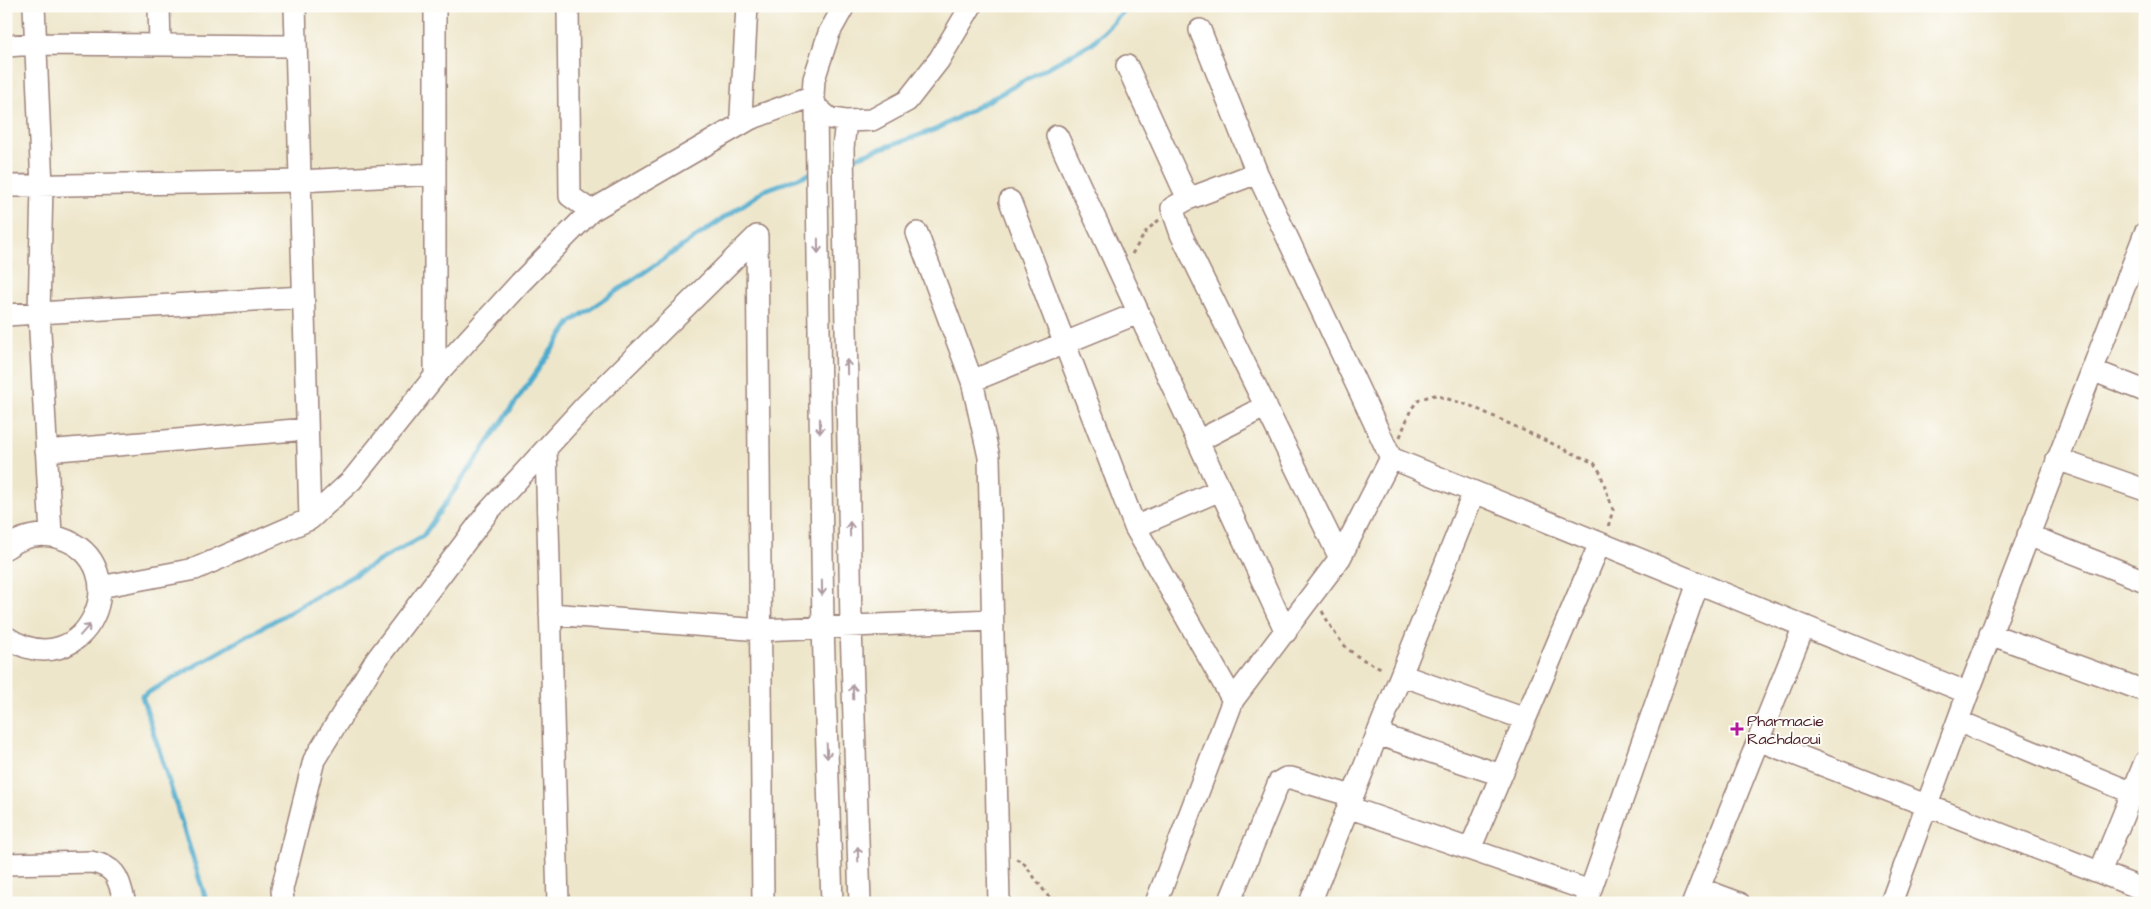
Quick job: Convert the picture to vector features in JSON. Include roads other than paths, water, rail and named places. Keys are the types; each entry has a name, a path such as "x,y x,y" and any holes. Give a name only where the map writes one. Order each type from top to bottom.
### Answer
{"street":[{"path":"34,6 42,186 39,313 51,535"},
{"path":"159,6 160,45"},
{"path":"295,6 302,297 310,519"},
{"path":"435,6 435,376"},
{"path":"568,6 570,196 591,211"},
{"path":"747,6 740,110 741,115 750,119"},
{"path":"832,903 822,627 818,197 814,79 829,33 844,6"},
{"path":"814,101 829,118 846,121 872,120 906,101 939,60 971,6"},
{"path":"1200,30 1257,173 1391,458 1968,693"},
{"path":"6,46 36,44 296,46"},
{"path":"1127,66 1180,203 1181,234 1340,558"},
{"path":"100,587 195,570 310,519 352,480 435,376 520,283 591,211 750,119 814,101"},
{"path":"846,121 843,148 851,626 860,903"},
{"path":"1057,136 1286,632"},
{"path":"1180,203 1257,173"},
{"path":"6,186 300,181 435,174"},
{"path":"1010,201 1134,527 1233,700"},
{"path":"917,233 972,381 989,457 999,903"},
{"path":"1891,903 1990,634 2145,233"},
{"path":"283,903 282,889 314,760 374,663 488,512 584,407 757,236 763,903"},
{"path":"6,315 302,297"},
{"path":"972,381 1138,313"},
{"path":"2092,370 2145,391"},
{"path":"1198,441 1266,406"},
{"path":"46,451 307,429"},
{"path":"546,449 558,903"},
{"path":"1156,903 1233,700 1314,595 1340,558 1391,458"},
{"path":"2057,459 2145,490"},
{"path":"1134,527 1220,490"},
{"path":"1310,903 1474,492"},
{"path":"6,548 14,542 32,535 51,535 69,541 84,552 95,568 100,587 99,606 92,624 78,638 62,648 43,651 24,647 6,637"},
{"path":"2028,535 2145,581"},
{"path":"1470,849 1600,543"},
{"path":"1229,903 1279,782 1286,778 1291,778 1350,801 1588,897 1698,583"},
{"path":"550,614 761,630 992,620"},
{"path":"1740,903 1696,895 1804,626"},
{"path":"1990,634 2145,691"},
{"path":"1401,675 1525,718"},
{"path":"1958,721 2139,795"},
{"path":"1377,734 1501,775"},
{"path":"1758,740 2145,890"},
{"path":"2100,872 2139,795 2145,762"},
{"path":"6,864 91,862 102,864 109,867 116,874 125,903"}],"waterway":[{"path":"848,160 937,129 1092,43 1129,6"},
{"path":"207,903 142,696 423,536 571,322 765,190 812,173"}],"place":[{"name":"Pharmacie Rachdaoui","path":"1737,729"}]}
